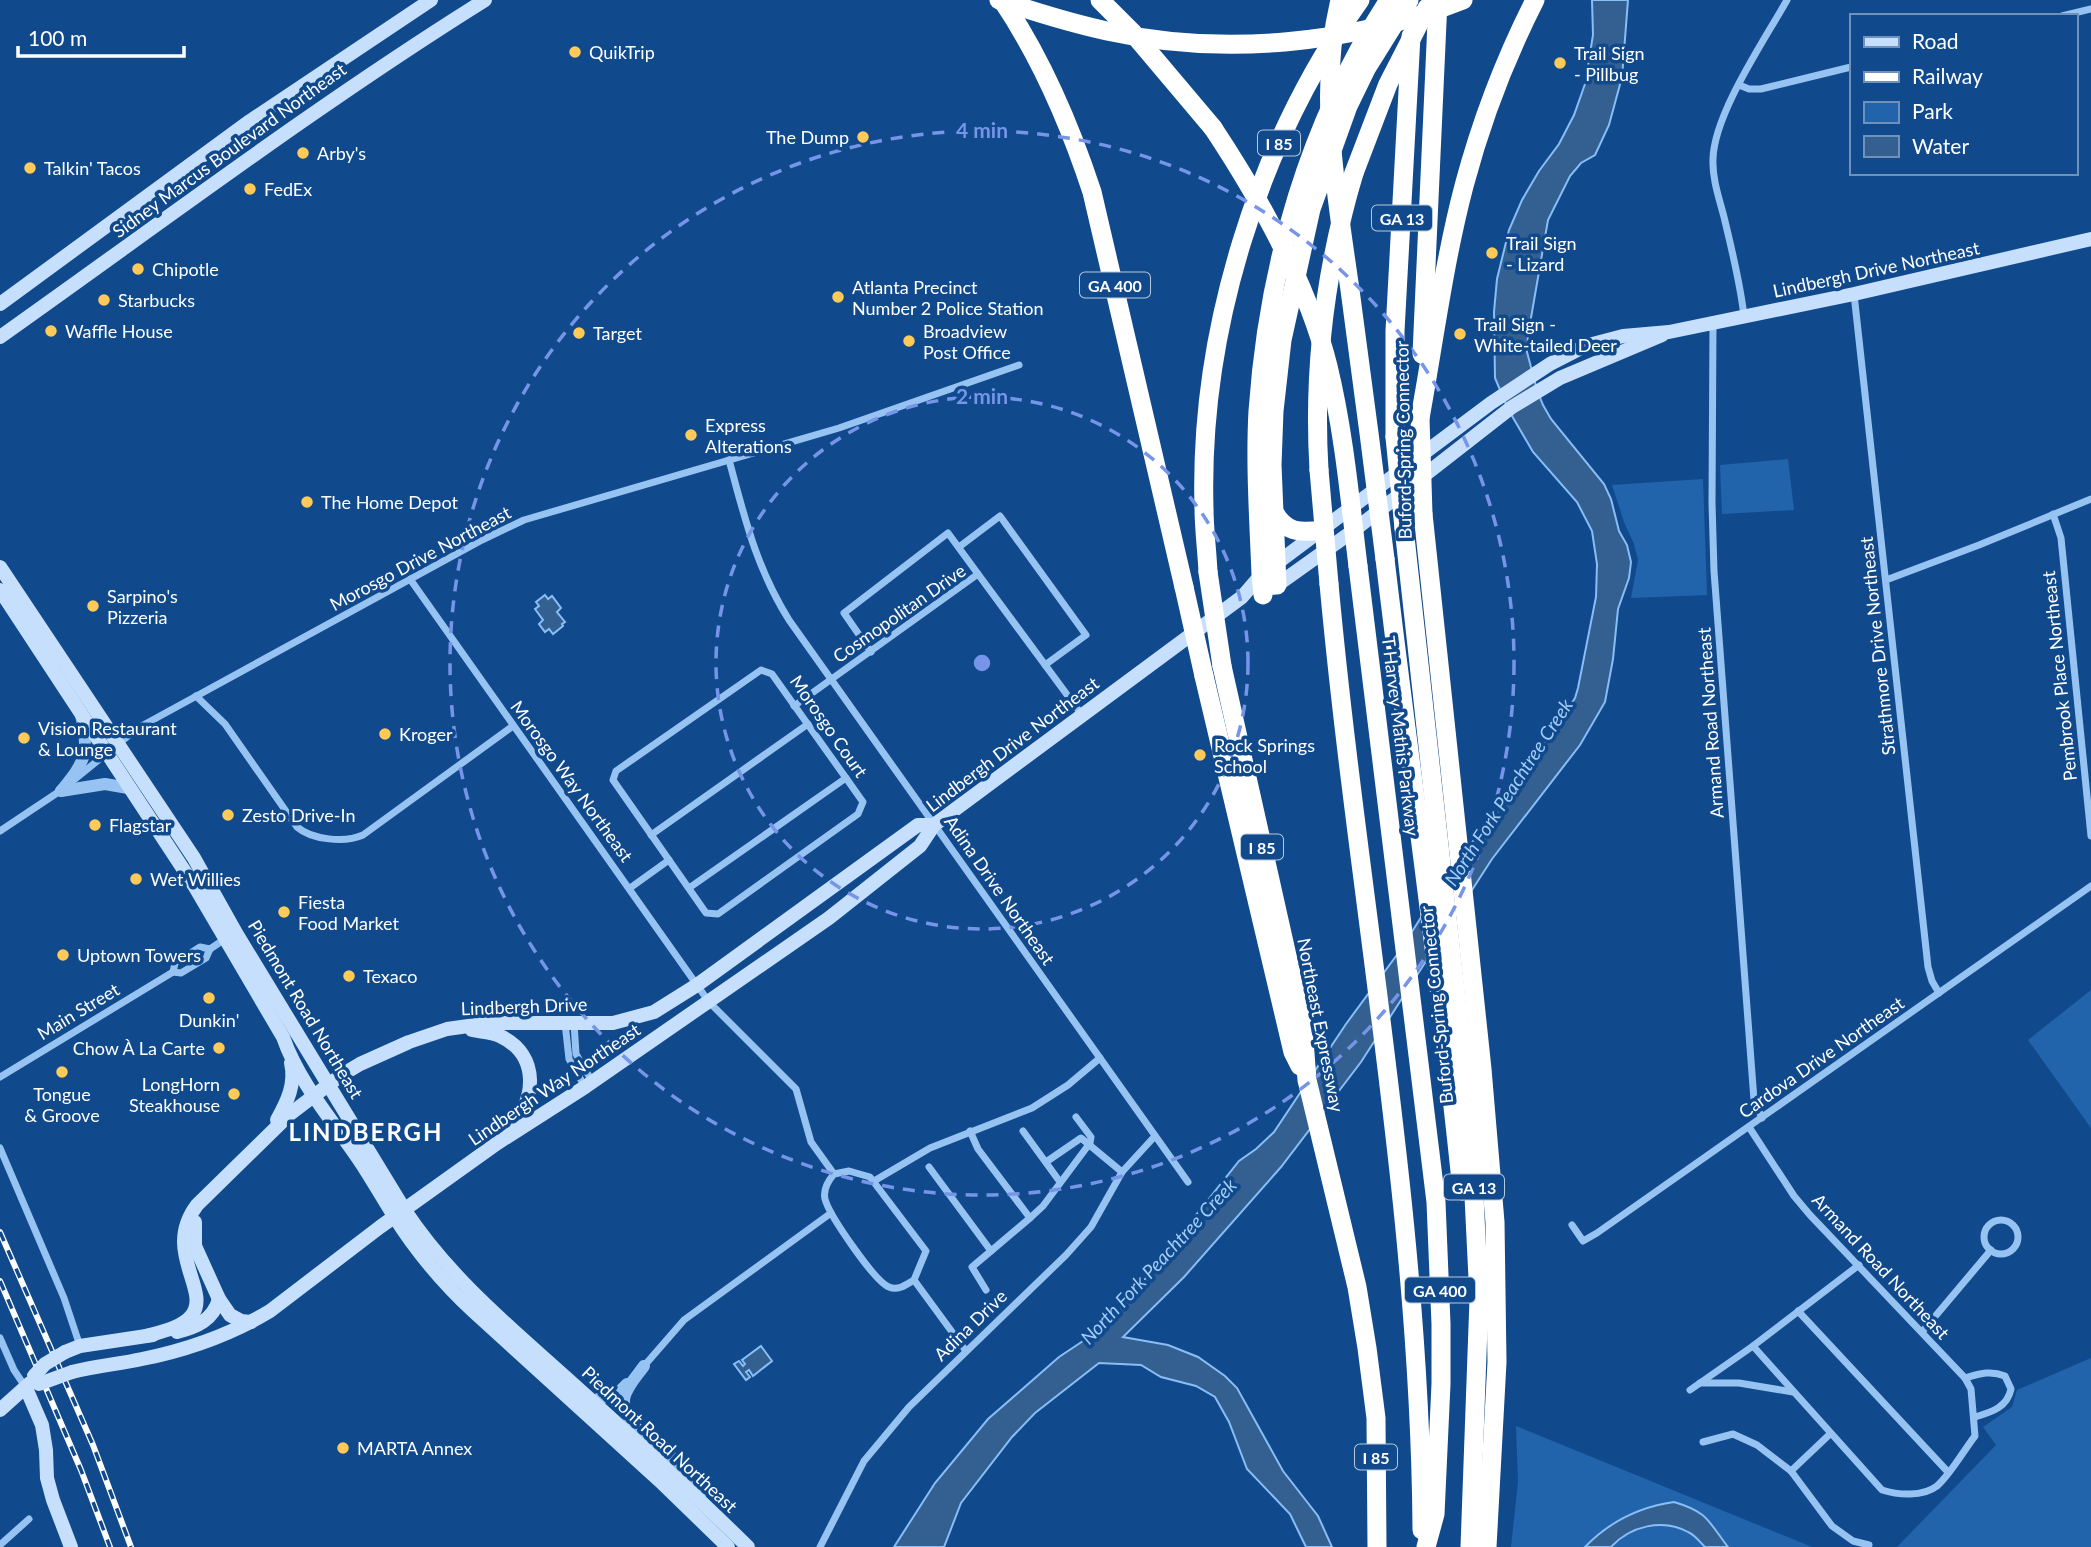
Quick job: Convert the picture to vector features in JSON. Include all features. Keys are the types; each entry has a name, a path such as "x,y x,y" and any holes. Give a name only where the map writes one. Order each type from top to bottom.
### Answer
{"highway":[{"path":"1000,0 1056,19 1109,32 1165,41 1228,44 1275,42 1352,33 1417,16 1462,0"},
{"name":"GA 400","path":"1000,0 1047,78 1079,153 1092,192 1293,1052 1307,1080"},
{"name":"T Harvey Mathis Parkway","path":"1100,0 1141,43 1213,128 1252,190 1288,257 1328,365 1345,460 1436,1202 1441,1324 1435,1514 1424,1547"},
{"path":"1340,0 1331,52 1330,92 1339,212 1442,1009 1467,1244 1478,1384"},
{"name":"Northeast Expressway","path":"1360,0 1313,74 1273,155 1242,240 1217,342 1205,447 1204,508 1208,572 1222,666 1303,1027 1307,1080 1357,1287 1376,1418 1377,1540"},
{"path":"1269,580 1258,413 1271,306 1297,193 1347,73 1389,0"},
{"path":"1269,580 1274,411 1282,340 1311,208 1348,106 1366,69 1411,0"},
{"name":"Buford-Spring Connector","path":"1411,0 1395,331 1395,437 1471,1135 1479,1299 1470,1547"},
{"name":"I 85","path":"1424,1547 1416,1348 1405,1223 1370,926 1340,710 1319,470 1317,381 1319,348 1337,239 1354,173 1388,84 1416,26 1432,0"},
{"name":"Buford-Spring Connector","path":"1438,0 1420,418 1423,514 1489,1136 1497,1362 1487,1547"},
{"path":"1420,418 1455,222 1465,184 1498,85 1535,0"},
{"path":"1273,510 1283,526 1306,533 1323,530"}],"main road":[{"name":"Sidney Marcus Boulevard Northeast","path":"0,304 250,121 431,0"},
{"name":"Sidney Marcus Boulevard Northeast","path":"0,337 393,57 485,0"},
{"name":"Lindbergh Drive Northeast","path":"1269,580 1323,530 1491,403 1550,364 1586,346 1623,336 1669,332 1854,294 2091,239"},
{"name":"Lindbergh Drive Northeast","path":"709,1002 860,894 920,846 934,825 1242,597 1353,531 1512,407 1560,378 1669,332"},
{"name":"Piedmont Road Northeast","path":"0,568 194,858 236,933 330,1084 399,1213 458,1280 748,1547"},
{"name":"Piedmont Road Northeast","path":"0,590 195,887 283,1037 290,1058 314,1096 450,1289 660,1481 728,1547"},
{"name":"Lindbergh Drive","path":"146,1336 175,1327 192,1315 195,1308 195,1289 183,1251 184,1228 188,1216 270,1133 314,1096 360,1064 447,1029 490,1023 613,1023 654,1012 697,985 917,826 934,825"},
{"name":"Lindbergh Way Northeast","path":"251,1322 313,1280 399,1213 496,1144 709,1002"},
{"path":"447,1029 498,1035 516,1048 528,1068 528,1102 519,1119 496,1144"},
{"path":"270,1133 286,1104 292,1084 290,1058"},
{"path":"197,1205 193,1233 195,1246 219,1298 230,1315 241,1321 251,1322"},
{"name":"Lindbergh Drive","path":"0,1410 33,1383 45,1364 65,1352 80,1346 182,1331 202,1323 213,1314 219,1298"},
{"name":"Lindbergh Drive","path":"33,1383 196,1345 251,1322"},
{"path":"33,1383 42,1424 52,1500 71,1547"}],"street":[{"path":"1744,317 1740,286 1713,162 1718,127 1787,0"},
{"path":"2070,14 2091,9"},
{"path":"1740,85 1749,89 1761,89 1850,67"},
{"name":"Strathmore Drive Northeast","path":"1854,294 1928,967 1939,993"},
{"name":"Armand Road Northeast","path":"1713,323 1714,571 1755,1100 1762,1118"},
{"name":"Morosgo Drive Northeast","path":"0,831 61,791 138,728 410,579 524,520 839,428 1019,365"},
{"name":"Adina Drive Northeast","path":"729,460 753,547 763,573 789,620 1188,1182"},
{"path":"1886,580 2091,499"},
{"name":"Pembrook Place Northeast","path":"2053,514 2061,538 2091,836"},
{"path":"959,547 1000,516 1086,635 1045,665"},
{"path":"872,652 844,613 948,533 978,574"},
{"name":"Cosmopolitan Drive","path":"794,706 978,574 1082,716"},
{"name":"Morosgo Way Northeast","path":"410,579 709,1002 796,1089 811,1142 834,1174"},
{"name":"Morosgo Court","path":"761,670 772,674 808,724 863,803 858,814 718,914 706,913 613,780 616,771 761,670"},
{"path":"196,696 225,724 297,827 312,836 345,839 363,835 513,726"},
{"path":"61,791 76,772 85,751 87,741 80,715"},
{"path":"651,835 808,724"},
{"path":"689,888 846,778"},
{"path":"61,791 105,783 128,788"},
{"path":"630,888 670,860"},
{"name":"Cardova Drive Northeast","path":"1572,1225 1583,1241 1597,1233 2091,886"},
{"name":"Main Street","path":"0,1077 173,972 181,973 206,958 209,949 226,939"},
{"name":"Main Street","path":"173,972 175,963 200,947 209,949"},
{"path":"570,1023 576,1054 589,1084"},
{"path":"873,1181 930,1148 970,1130 1032,1108 1068,1085 1100,1058"},
{"path":"986,1290 972,1267 1043,1206 1090,1143 1091,1137 1076,1117"},
{"name":"Armand Road Northeast","path":"1749,1127 1794,1196 1965,1378 1971,1389 1975,1417"},
{"path":"970,1130 978,1149 1030,1218"},
{"path":"1023,1131 1059,1182"},
{"name":"Adina Drive","path":"820,1547 864,1461 909,1407 1083,1236 1091,1227 1122,1172 1155,1136"},
{"path":"1046,1162 1081,1138 1122,1172"},
{"path":"0,1148 64,1298 80,1346"},
{"path":"929,1167 991,1251"},
{"path":"849,1171 862,1173 873,1181 926,1251 915,1280 900,1288 892,1289 879,1281 831,1213 824,1197 826,1187 834,1174 849,1171"},
{"path":"591,1401 617,1394 684,1320 831,1213"},
{"path":"2001,1220 2012,1223 2018,1232 2015,1247 2001,1254 1991,1250 1985,1240 1986,1229 1990,1224 2001,1220"},
{"path":"1922,1332 1991,1250"},
{"path":"1690,1390 1859,1265"},
{"path":"915,1280 966,1350"},
{"path":"1798,1311 1948,1472"},
{"path":"0,1338 15,1370 33,1383"},
{"path":"1753,1346 1882,1490 1896,1495 1922,1492 1936,1487 1975,1436 1975,1417 2005,1404 2011,1389 2004,1376 1983,1373 1965,1378"},
{"path":"644,1366 626,1392 625,1413 634,1425 685,1470 703,1504"},
{"path":"1700,1383 1739,1383 1793,1392"},
{"path":"1703,1442 1733,1434 1757,1446 1791,1471 1832,1526 1853,1541 1869,1545"},
{"path":"1791,1471 1830,1434"},
{"path":"0,1545 29,1519"}],"green space":[{"path":"1788,459 1794,510 1722,514 1720,465"},
{"path":"1703,479 1707,595 1631,598 1638,560 1612,485"},
{"path":"2091,990 2091,1128 2028,1040"},
{"path":"2091,1358 2091,1547 1897,1547 1996,1445 1983,1427 2012,1407 2017,1390"},
{"path":"1516,1426 1812,1547 1511,1547 1518,1482"}],"water":[{"name":"North Fork Peachtree Creek","path":"1592,0 1628,0 1622,77 1609,125 1595,155 1581,163 1570,176 1548,220 1527,352 1537,390 1551,419 1604,484 1631,562 1629,578 1618,609 1605,702 1580,745 1492,859 1361,1062 1281,1167 1184,1277 1123,1337 1168,1345 1198,1357 1237,1388 1283,1471 1318,1516 1332,1547 1306,1547 1290,1514 1247,1469 1229,1422 1215,1397 1196,1386 1161,1377 1141,1365 1099,1363 1035,1413 1012,1437 961,1503 944,1547 894,1547 935,1483 988,1419 1059,1357 1110,1323 1239,1161 1274,1132 1346,1024 1399,952 1455,864 1484,827 1500,798 1548,739 1575,698 1596,597 1597,564 1592,531 1577,502 1533,452 1508,409 1495,378 1494,312 1497,279 1509,230 1522,200 1559,144 1574,115 1585,84 1593,35"},
{"path":"545,595 548,599 552,596 561,608 557,612 565,622 553,634 549,629 545,632 539,624 543,620 535,609 539,606 536,602"},
{"path":"761,1346 772,1361 753,1376 749,1370 746,1372 750,1377 746,1380 734,1364 739,1361 743,1366 745,1364 742,1360"},
{"path":"1674,1502 1701,1514 1728,1547 1705,1547 1688,1532 1668,1525 1658,1525 1637,1529 1611,1547 1585,1547 1626,1517 1649,1507"}],"railway":[{"path":"0,1232 93,1445 131,1547"},
{"path":"0,1281 81,1470 110,1547"}],"place":[{"name":"QuikTrip","path":"575,52"},
{"name":"Trail Sign - Pillbug","path":"1560,63"},
{"name":"The Dump","path":"863,137"},
{"name":"Arby's","path":"303,153"},
{"name":"Talkin' Tacos","path":"30,168"},
{"name":"FedEx","path":"250,189"},
{"name":"Trail Sign - Lizard","path":"1492,253"},
{"name":"Chipotle","path":"138,269"},
{"name":"Atlanta Precinct Number 2 Police Station","path":"838,297"},
{"name":"Starbucks","path":"104,300"},
{"name":"Waffle House","path":"51,331"},
{"name":"Target","path":"579,333"},
{"name":"Trail Sign - White-tailed Deer","path":"1460,334"},
{"name":"Broadview Post Office","path":"909,341"},
{"name":"Express Alterations","path":"691,435"},
{"name":"The Home Depot","path":"307,502"},
{"name":"Sarpino's Pizzeria","path":"93,606"},
{"name":"Kroger","path":"385,734"},
{"name":"Vision Restaurant & Lounge","path":"24,738"},
{"name":"Rock Springs School","path":"1200,755"},
{"name":"Zesto Drive-In","path":"228,815"},
{"name":"Flagstar","path":"95,825"},
{"name":"Wet Willies","path":"136,879"},
{"name":"Fiesta Food Market","path":"284,912"},
{"name":"Uptown Towers","path":"63,955"},
{"name":"Texaco","path":"349,976"},
{"name":"Dunkin'","path":"209,998"},
{"name":"Chow À La Carte","path":"219,1048"},
{"name":"Tongue & Groove","path":"62,1072"},
{"name":"LongHorn Steakhouse","path":"234,1094"},
{"name":"MARTA Annex","path":"343,1448"}],"district":[{"name":"LINDBERGH","path":"366,1131"}]}
